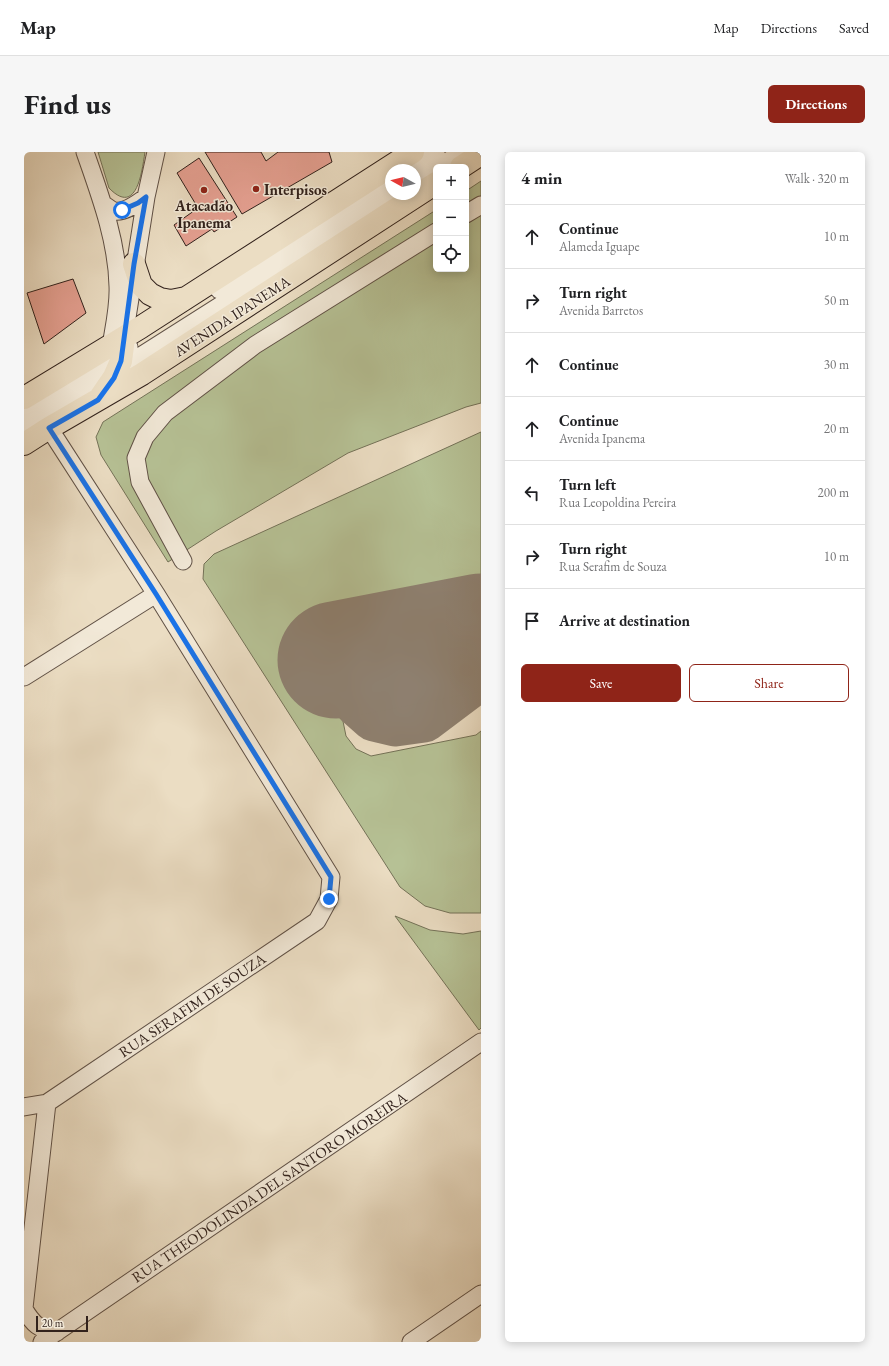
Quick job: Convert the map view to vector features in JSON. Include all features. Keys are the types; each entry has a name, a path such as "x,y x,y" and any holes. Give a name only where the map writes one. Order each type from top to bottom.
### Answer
{"main road":[{"path":"466,164 481,154"},
{"path":"24,398 118,352 186,298 385,173"},
{"name":"AVENIDA IPANEMA","path":"24,444 142,374 433,185"},
{"path":"134,264 141,285 150,294 160,299 171,301 186,298"},
{"path":"98,400 114,378 118,352"}],"street":[{"path":"85,152 103,204 115,256 118,286 116,314 118,352"},
{"path":"118,352 146,197 156,152"},
{"path":"399,164 436,152"},
{"path":"444,164 462,152"},
{"path":"421,178 433,171"},
{"path":"24,414 385,173"},
{"path":"103,204 114,211 122,210 138,203 146,197"},
{"path":"24,430 118,352 385,200"},
{"path":"469,212 481,205"},
{"path":"182,561 140,482 136,458 145,437 165,412 254,345 433,234"},
{"path":"24,677 156,594 49,428"},
{"name":"RUA SERAFIM DE SOUZA","path":"24,1106 47,1103 317,921 329,899 331,877 156,594"},
{"name":"RUA THEODOLINDA DEL SANTORO MOREIRA","path":"42,1342 481,1042"},
{"path":"47,1103 24,1309 31,1321 40,1328 47,1331 57,1332"},
{"path":"413,1341 481,1294"}],"green space":[{"path":"98,152 145,152 140,179 132,194 126,197 118,196 109,188"},
{"path":"481,181 481,403 466,407 348,453 216,531 168,562 101,455 96,437 103,422 433,212 433,272 469,272 469,189"},
{"path":"481,432 481,603 325,633 346,736 356,749 371,756 476,735 481,731 481,913 450,913 425,906 400,887 203,579 204,564 214,554"},
{"path":"395,916 430,930 463,934 481,931 481,1028 479,1030"}],"building":[{"name":"Interpisos","path":"205,152 261,152 266,161 278,152 329,152 332,162 242,214"},
{"name":"Atacadão Ipanema","path":"199,158 237,217 214,232 212,229 186,246 174,225 198,208 177,173"},
{"path":"73,279 86,313 44,344 27,293"}],"taxiway":[{"path":"481,630 400,628 368,640 350,657 348,679 357,703 374,718 395,723 424,719 481,676"}],"runway":[{"path":"336,660 481,632"}],"place":[{"name":"Interpisos","path":"256,189"},
{"name":"Atacadão Ipanema","path":"204,190"}],"route":[{"path":"122,210 138,203 146,197 134,264 121,361 114,378 98,400 49,428 156,594 331,877 329,899"}]}
